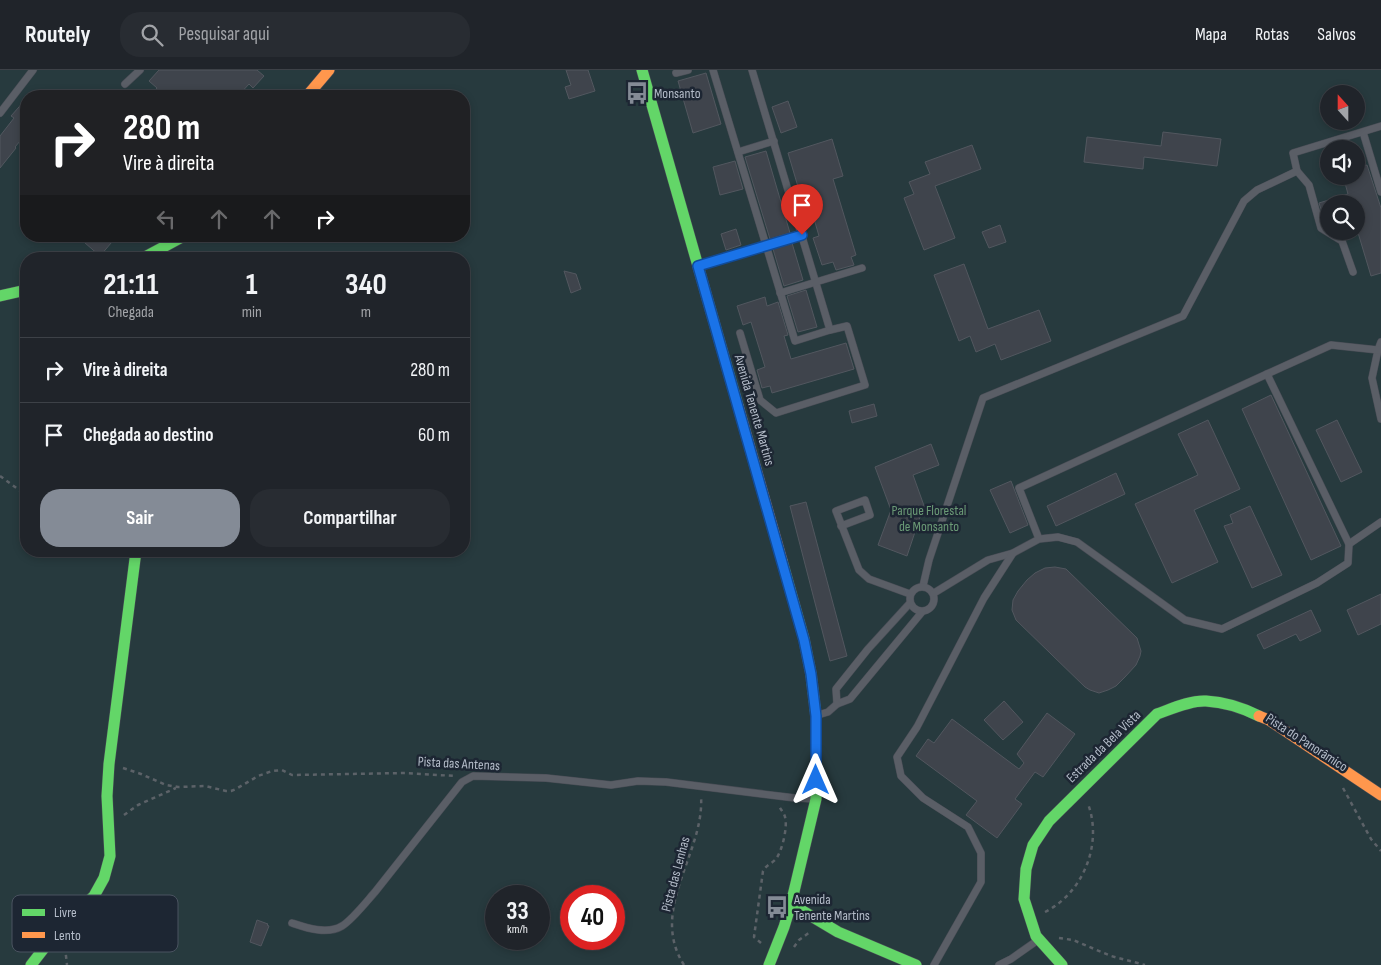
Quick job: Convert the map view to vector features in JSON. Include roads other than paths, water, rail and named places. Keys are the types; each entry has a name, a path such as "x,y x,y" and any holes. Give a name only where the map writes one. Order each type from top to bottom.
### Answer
{"street":[{"path":"312,90 329,70"},
{"name":"Avenida Tenente Martins","path":"642,70 804,640 811,674 816,716 816,799 791,904 784,928 769,965"},
{"path":"155,252 173,242"},
{"path":"0,296 20,291"},
{"path":"95,895 104,878 110,856 109,764 135,557"},
{"name":"Estrada da Bela Vista","path":"1062,965 1038,940 1033,930 1024,899 1026,869 1033,845 1049,821 1158,714 1180,706 1205,701 1240,707 1269,720 1381,795"},
{"path":"791,904 838,932 916,965"},
{"path":"31,965 41,952"}],"lane":[{"path":"0,113 33,70"},
{"path":"125,84 140,70"},
{"path":"676,73 688,70"},
{"path":"713,70 794,341 847,326 865,385 776,413 760,400 740,333"},
{"path":"752,70 830,330"},
{"path":"1353,272 1342,241 1321,228 1309,185 1297,171 1293,153 1381,126"},
{"path":"1363,132 1381,192"},
{"path":"738,152 774,141"},
{"path":"923,586 929,560 983,398 1183,316 1244,201 1257,190 1297,171"},
{"path":"698,266 802,235"},
{"path":"780,293 862,268"},
{"path":"1039,539 1019,488 1331,345 1380,346 1372,378 1381,419"},
{"path":"934,593 988,560 1013,553 1039,539 1058,537 1077,542 1185,620 1222,628 1317,584 1348,563 1349,544 1267,374"},
{"path":"841,526 870,515 865,500 836,511 841,526 859,570 868,579 910,594"},
{"path":"1349,544 1381,522"},
{"path":"934,965 981,882 981,853 968,827 923,798 901,776 897,757 917,727 984,598 1013,553"},
{"path":"816,716 828,712 836,704 850,699 922,612 930,609 935,602 934,593 929,588 923,586 916,588 910,594 910,603 914,609 922,612"},
{"path":"836,704 836,689 910,603"},
{"name":"Pista das Antenas","path":"292,923 310,929 328,930 342,926 375,892 462,782 473,776 546,778 611,784 638,781 666,782 816,799"},
{"path":"999,965 1038,940"}],"place":[{"name":"Monsanto","path":"637,93"},
{"name":"Avenida Tenente Martins","path":"777,907"}],"park label":[{"name":"Parque Florestal de Monsanto","path":"929,518"}]}
